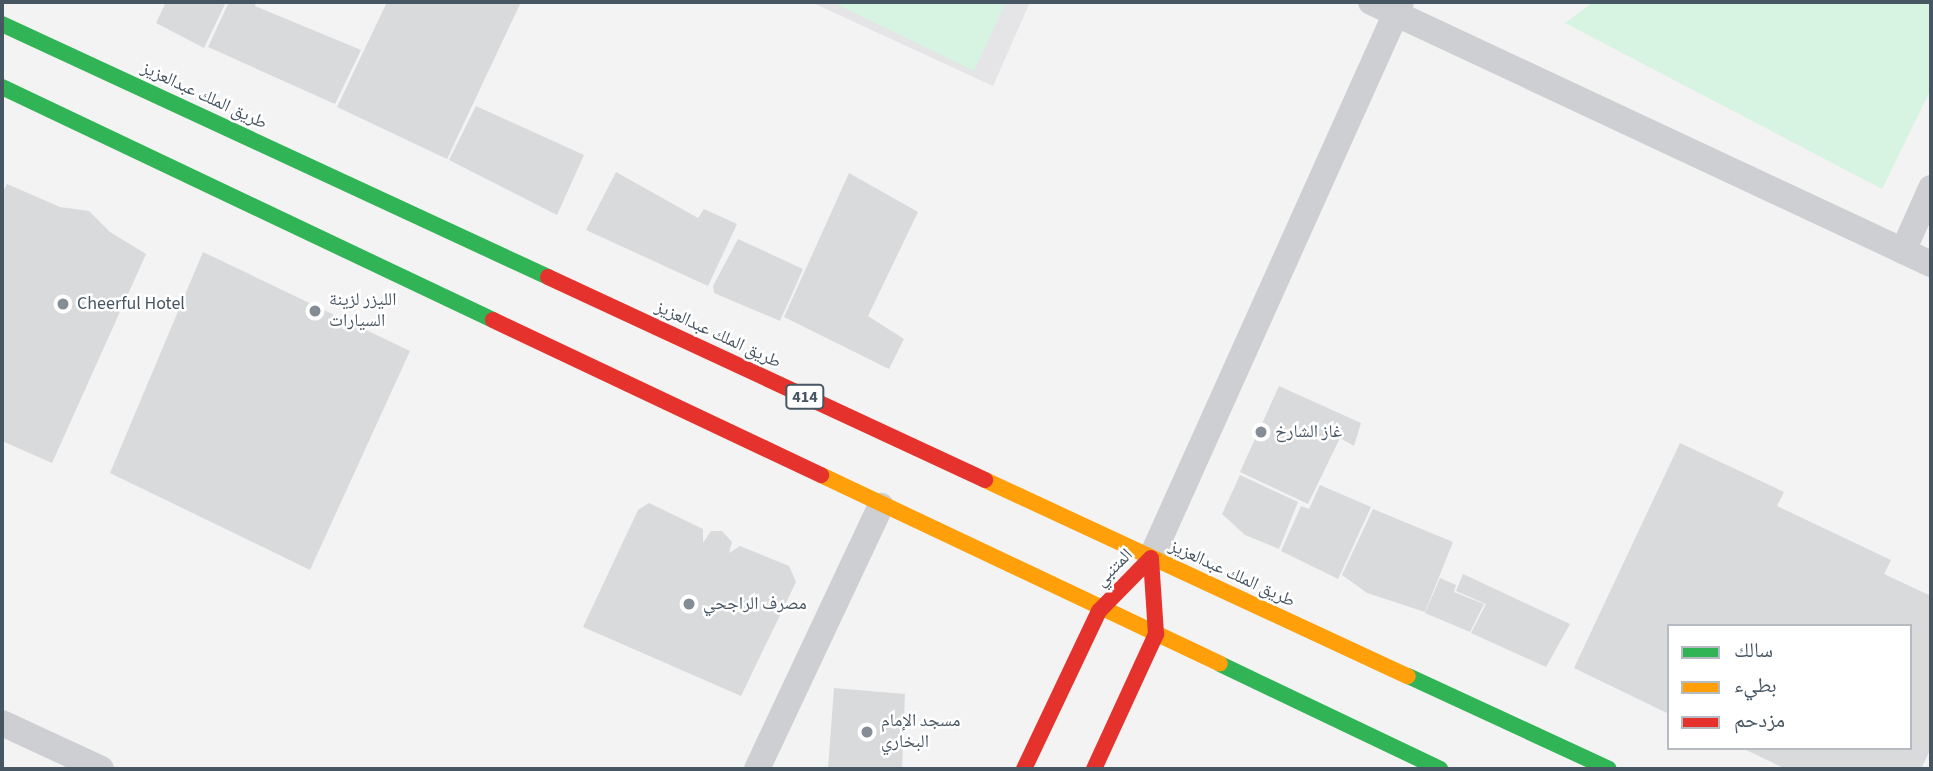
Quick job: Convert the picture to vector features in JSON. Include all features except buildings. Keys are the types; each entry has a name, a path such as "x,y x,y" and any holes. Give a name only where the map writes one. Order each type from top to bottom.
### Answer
{"main road":[{"name":"طريق الملك عبدالعزيز","path":"2,24 1609,769"},
{"path":"2,87 1099,611 1156,634 1440,769"},
{"name":"المتنبي","path":"1024,769 1099,611 1151,558"},
{"name":"المتنبي","path":"1094,769 1156,634 1151,558"}],"street":[{"path":"1371,2 1398,8 1931,264"},
{"path":"1151,558 1398,8"},
{"path":"1903,251 1931,188"},
{"path":"757,769 881,506"},
{"path":"2,723 101,769"}],"shaded area":[{"path":"811,2 1030,2 993,86"}],"green space":[{"path":"832,2 1006,2 974,71"},
{"path":"1593,2 1931,2 1931,89 1882,189 1565,23"}],"traffic: fast":[{"path":"2,24 548,277"},
{"path":"2,87 493,320"},
{"path":"1220,664 1440,769"},
{"path":"1408,676 1609,769"}],"traffic: slow":[{"path":"821,475 1220,664"},
{"path":"985,480 1408,676"}],"traffic: jam":[{"path":"548,277 985,480"},
{"path":"493,320 821,475"},
{"path":"1024,769 1099,611 1151,558"},
{"path":"1094,769 1156,634 1151,558"}],"place":[{"name":"Cheerful Hotel","path":"63,304"},
{"name":"الليزر لزينة السيارات","path":"315,311"},
{"name":"غاز الشارخ","path":"1261,432"},
{"name":"مصرف الراجحي","path":"689,604"},
{"name":"مسجد الإمام البخاري","path":"867,732"}]}
